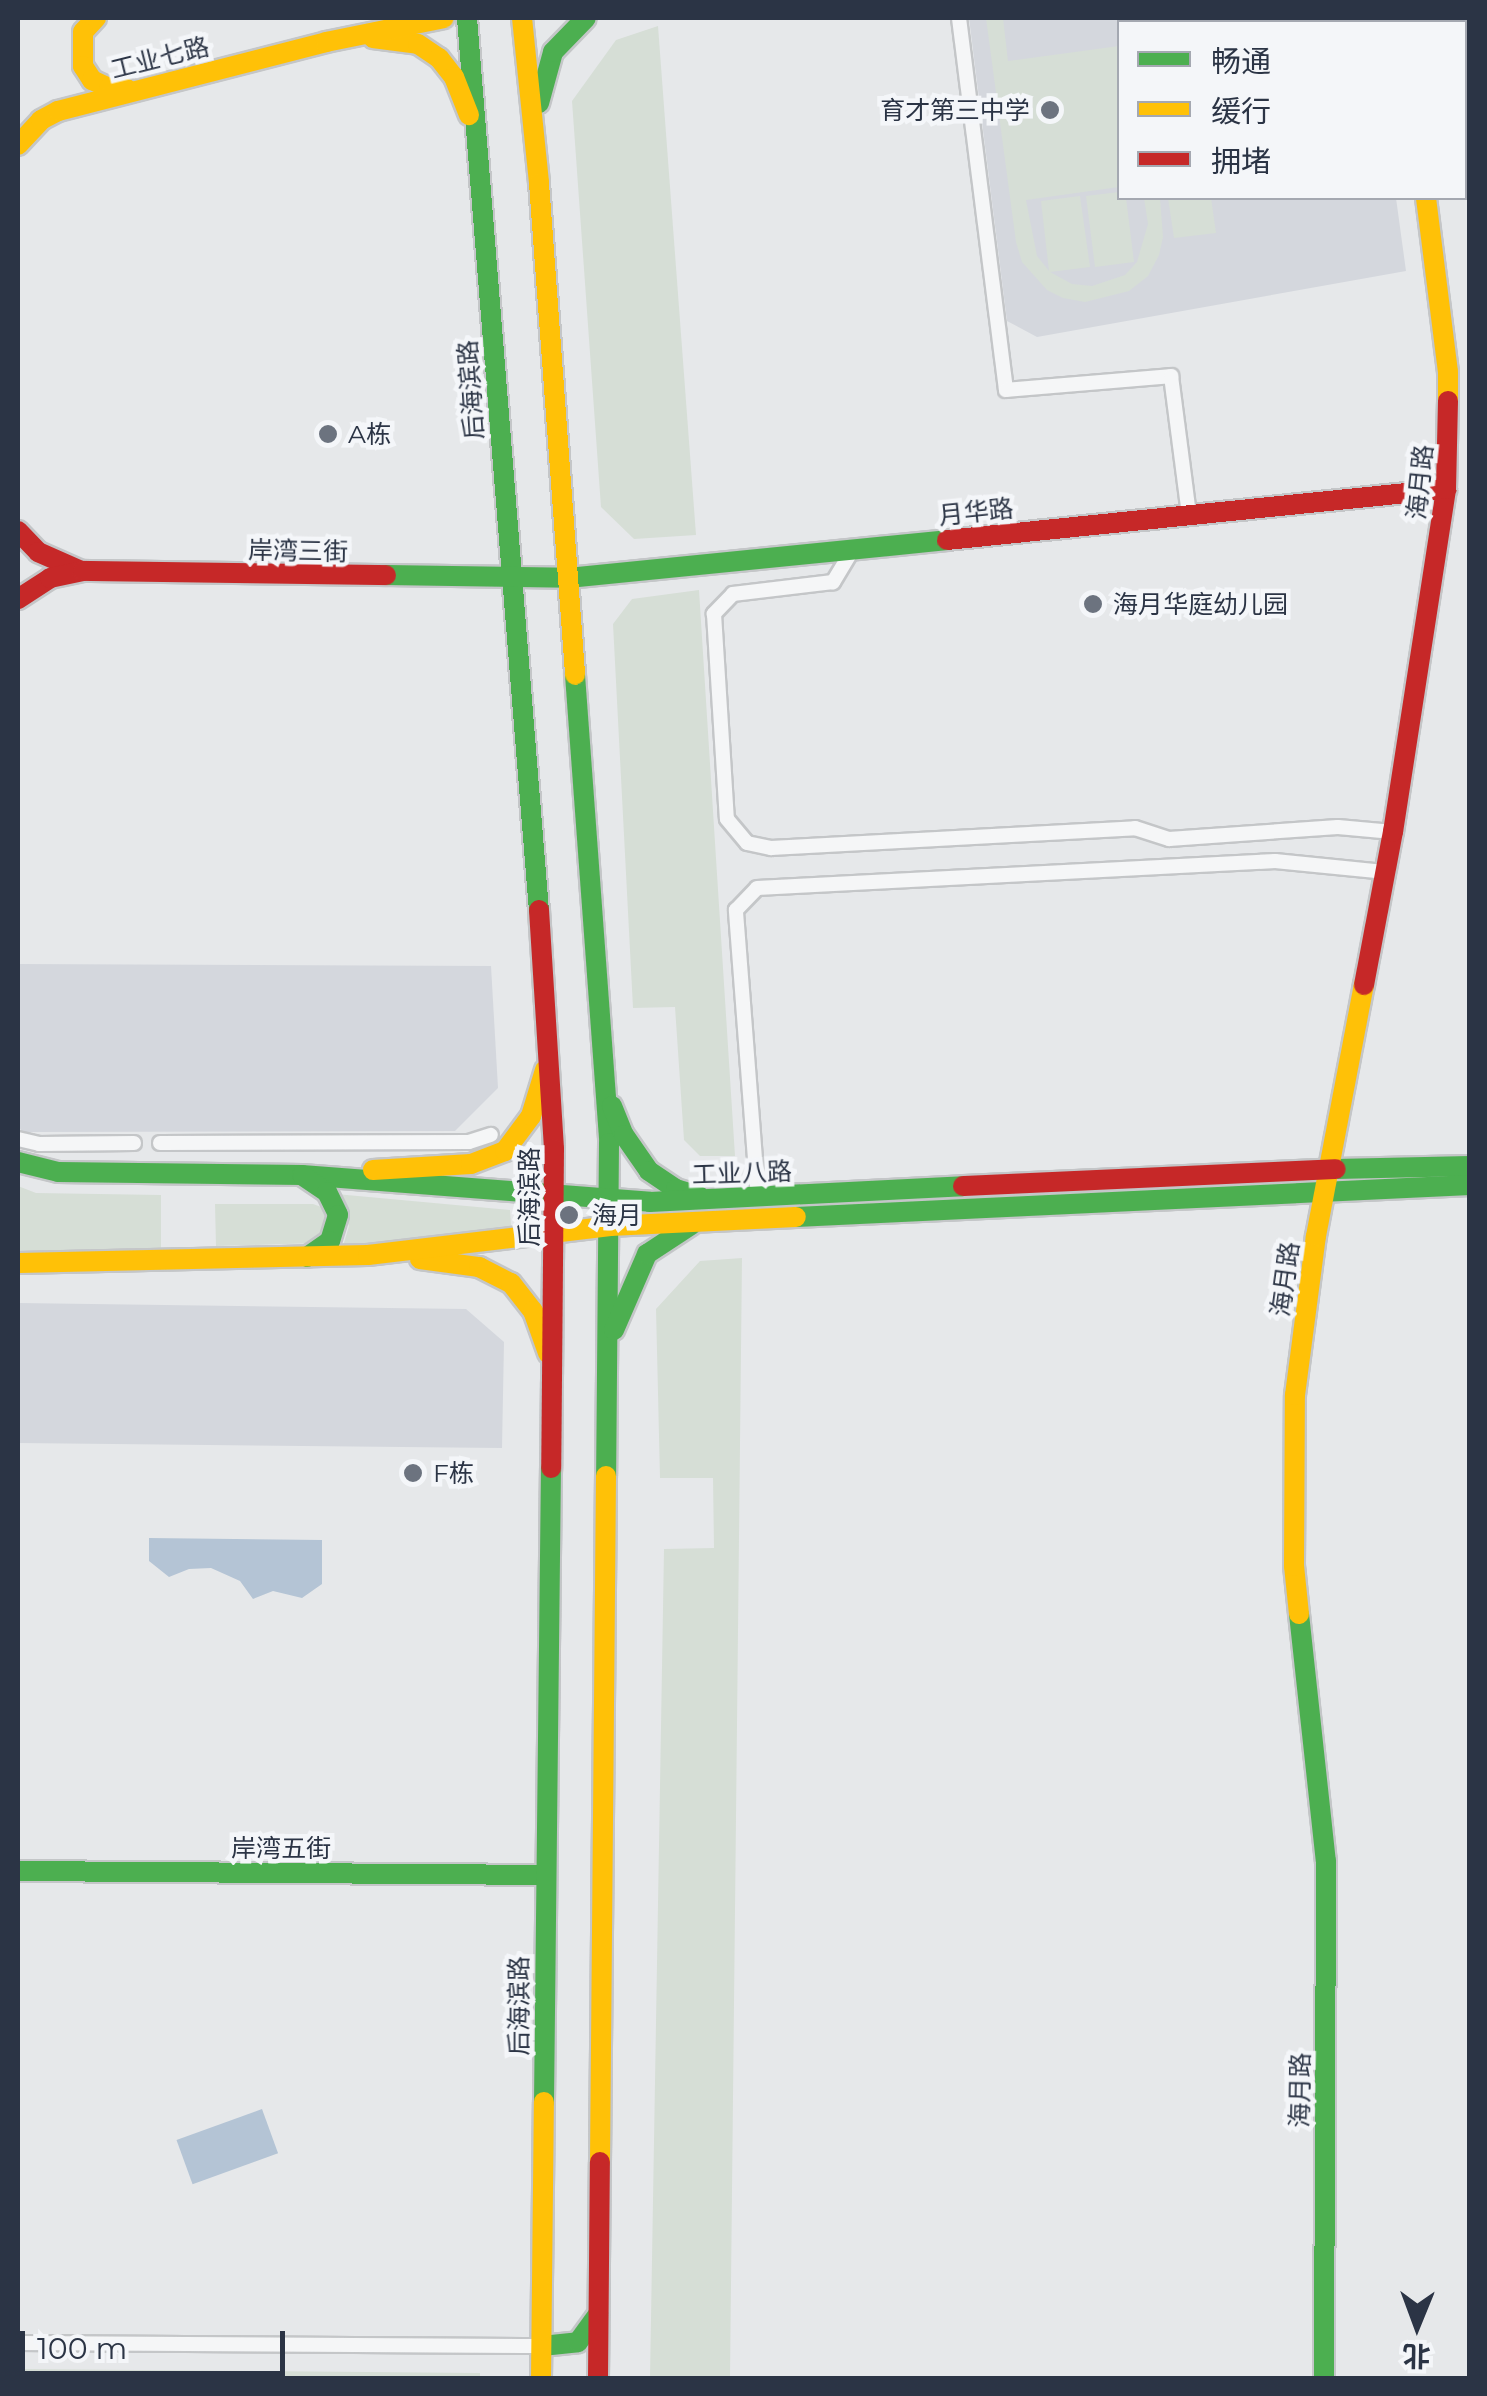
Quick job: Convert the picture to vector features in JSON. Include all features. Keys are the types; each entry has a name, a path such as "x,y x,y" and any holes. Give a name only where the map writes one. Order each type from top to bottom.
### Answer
{"main road":[{"path":"96,18 82,32 82,66 92,80 109,88 137,89"},
{"name":"工业七路","path":"18,145 41,120 58,111 326,42 444,18"},
{"name":"后海滨路","path":"467,18 550,1049 554,1374 544,1875 541,2378"},
{"path":"522,18 535,139 607,1094 610,1226 598,2378"},
{"path":"535,139 544,71 566,34 586,18"},
{"path":"326,42 393,38 418,44 439,58 465,102 478,148"},
{"name":"海月路","path":"1324,2378 1326,1861 1294,1566 1294,1396 1326,1179 1393,832 1446,489 1448,372 1426,200"},
{"name":"月华路","path":"511,580 568,578 1446,489"},
{"path":"18,531 38,552 83,571"},
{"path":"18,599 50,578 83,571"},
{"name":"岸湾三街","path":"83,571 511,580"},
{"path":"302,1175 471,1164 505,1151 531,1116 550,1049"},
{"path":"607,1094 624,1134 650,1171 676,1188 720,1200"},
{"name":"工业八路","path":"18,1162 58,1172 302,1175 610,1200 720,1200 1326,1179 1470,1184"},
{"name":"工业八路","path":"18,1263 61,1259 368,1256 610,1226 1470,1166"},
{"path":"302,1175 327,1192 338,1215 330,1241 306,1257"},
{"path":"609,1342 648,1254 666,1238 698,1222"},
{"path":"368,1256 461,1263 495,1272 512,1282 532,1311 554,1374"},
{"name":"岸湾五街","path":"18,1870 544,1875"},
{"path":"542,2346 578,2342 598,2314"}],"street":[{"path":"959,18 1006,390 1171,376 1189,515"},
{"path":"853,549 833,582 733,594 714,614 727,820 746,843 771,848 1135,828 1169,839 1338,827 1393,832"},
{"path":"758,1198 736,910 757,888 1275,861 1386,872"},
{"path":"160,1143 469,1142 491,1136"},
{"path":"18,1139 40,1144 134,1143"},
{"path":"18,2342 542,2346"}],"shaded area":[{"name":"育才第三中学","path":"969,18 1371,18 1117,20 1117,200 1396,200 1406,271 1037,337 1007,321"},
{"path":"986,18 1003,18 1008,61 1117,46 1117,187 1026,200 1037,256 1049,271 1041,201 1080,196 1090,267 1050,272 1072,284 1092,286 1125,275 1137,262 1148,224 1144,200 1160,200 1163,237 1159,255 1148,276 1129,291 1085,302 1063,298 1047,290 1022,262 1016,242"},
{"path":"658,26 696,535 634,539 601,507 572,101 616,40"},
{"path":"1117,192 1117,200 1126,200 1134,262 1095,267 1086,196"},
{"path":"1168,200 1211,200 1216,233 1174,238"},
{"path":"699,590 735,1156 700,1156 684,1140 675,1007 633,1008 613,624 632,599"},
{"path":"18,964 491,966 498,1088 455,1131 22,1132 18,1125"},
{"path":"18,1186 36,1193 161,1195 161,1249 18,1251"},
{"path":"336,1194 510,1210 511,1226 343,1246 349,1226"},
{"path":"215,1204 313,1204 324,1208 329,1221 318,1243 216,1246"},
{"path":"742,1258 730,2378 650,2378 664,1549 714,1548 713,1478 660,1478 656,1309 700,1261"},
{"path":"18,1303 466,1309 504,1342 502,1448 18,1443"},
{"path":"18,2369 480,2373 480,2378 18,2378"}],"water":[{"path":"149,1538 322,1540 322,1584 302,1598 273,1591 253,1599 240,1581 211,1568 189,1569 169,1577 149,1561"},
{"path":"262,2109 278,2153 193,2184 176,2140"}],"traffic: fast":[{"path":"467,18 539,910"},
{"path":"539,103 553,52 586,18"},
{"path":"386,575 568,578 947,540"},
{"path":"575,675 609,1143 606,1476"},
{"path":"612,1106 624,1135 649,1171 676,1189 699,1196"},
{"path":"18,1162 58,1172 302,1175 650,1202 963,1186"},
{"path":"1336,1169 1470,1166"},
{"path":"303,1176 327,1192 338,1215 330,1241 307,1257"},
{"path":"796,1217 1470,1185"},
{"path":"614,1330 647,1254 691,1225"},
{"path":"544,2102 551,1468"},
{"path":"1299,1614 1326,1861 1324,2378"},
{"path":"18,1871 545,1875"},
{"path":"542,2346 578,2342 598,2314"}],"traffic: slow":[{"path":"96,18 83,32 83,66 92,80 109,88 127,89"},
{"path":"18,145 41,120 58,111 326,42 444,18"},
{"path":"522,18 539,183 575,675"},
{"path":"373,38 418,44 439,58 454,77 469,115"},
{"path":"1426,200 1448,372 1448,401"},
{"path":"1299,1614 1294,1566 1295,1395 1316,1236 1364,985"},
{"path":"373,1170 471,1164 505,1151 531,1116 545,1070"},
{"path":"18,1263 368,1255 610,1226 796,1217"},
{"path":"420,1259 479,1267 511,1283 533,1311 548,1353"},
{"path":"600,2162 606,1476"},
{"path":"541,2378 544,2102"}],"traffic: jam":[{"path":"1364,985 1393,832 1446,489 1448,401"},
{"path":"947,540 1446,489"},
{"path":"18,531 38,552 81,571"},
{"path":"18,599 50,578 83,571 386,575"},
{"path":"539,910 554,1149 551,1468"},
{"path":"963,1186 1336,1169"},
{"path":"598,2378 600,2162"}],"place":[{"name":"育才第三中学","path":"1050,110"},
{"name":"A栋","path":"328,434"},
{"name":"海月华庭幼儿园","path":"1093,604"},
{"name":"海月","path":"569,1215"},
{"name":"F栋","path":"413,1473"}]}
